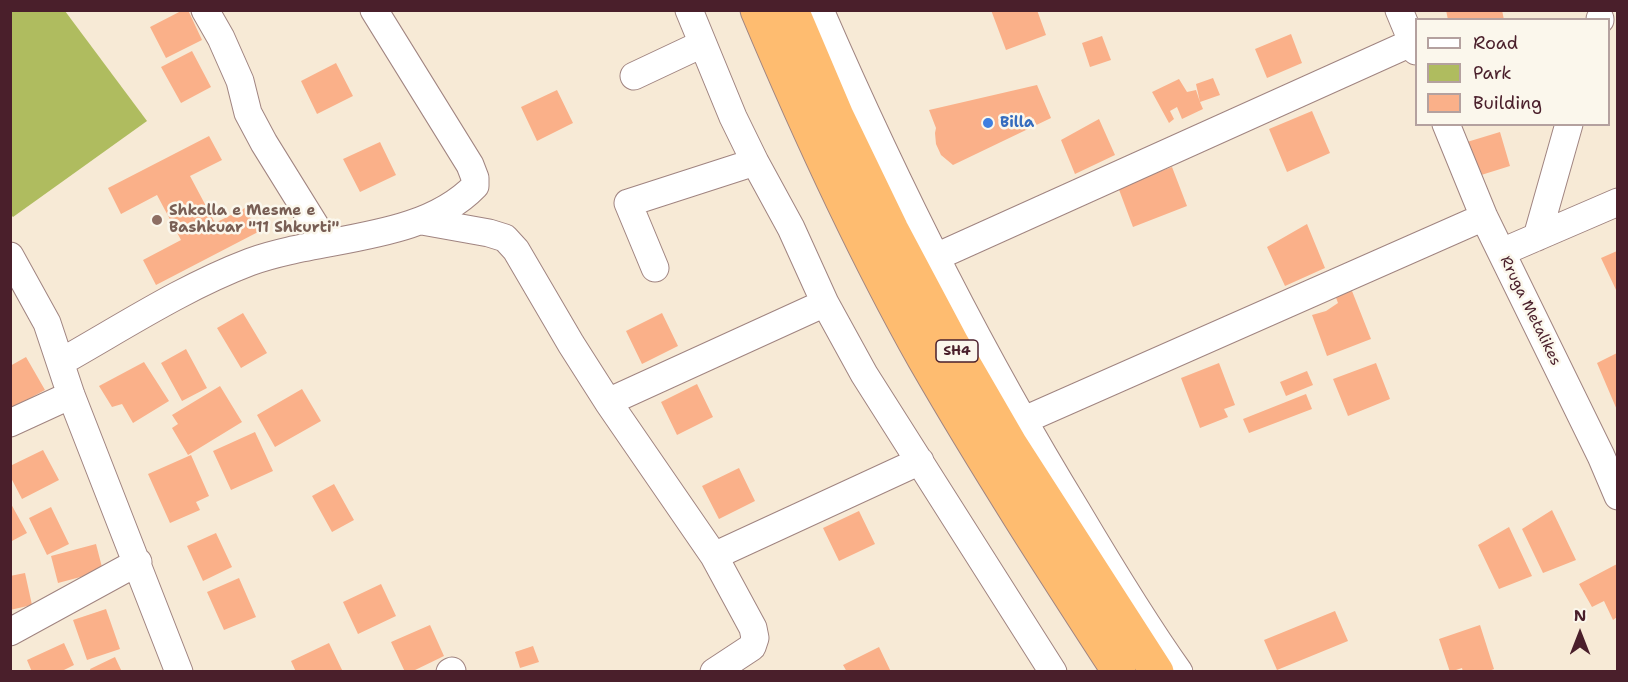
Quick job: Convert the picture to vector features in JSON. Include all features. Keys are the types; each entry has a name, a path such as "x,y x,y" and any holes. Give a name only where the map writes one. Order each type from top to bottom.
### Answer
{"highway":[{"name":"SH4","path":"757,10 863,243 923,357 983,460 1119,672"},
{"name":"SH4","path":"792,10 837,116 892,230 952,343 1011,445 1157,672"}],"street":[{"path":"205,10 221,38 240,81 248,112 264,143 326,243"},
{"path":"61,362 210,279 251,262 290,250 422,221 457,203 475,186 475,178 470,165 374,10"},
{"path":"689,10 755,162 792,228 825,303 864,374 1053,672"},
{"path":"820,10 858,98 936,257 1022,421 1148,628 1179,672"},
{"path":"936,257 1415,46 1399,10"},
{"path":"634,76 702,44"},
{"name":"Rruga Metalikes","path":"1447,126 1484,217 1601,456 1617,496"},
{"path":"1537,237 1568,126"},
{"path":"655,268 628,203 755,162"},
{"path":"1502,252 1617,202"},
{"path":"1022,421 1484,217"},
{"path":"422,221 489,232 505,238 516,250 608,402 714,556 753,628 755,638 752,647 714,672"},
{"path":"10,256 47,324 71,395 179,672"},
{"path":"608,402 825,303"},
{"path":"10,423 71,395"},
{"path":"714,556 920,462"},
{"path":"10,632 138,562"}],"green space":[{"path":"11,10 65,11 147,121 13,217 10,214"}],"building":[{"path":"183,10 188,10 202,40 166,58 150,27"},
{"path":"991,10 1037,10 1046,35 1006,50"},
{"path":"1446,10 1502,10 1504,18 1448,18"},
{"path":"1291,34 1302,63 1267,78 1255,49"},
{"path":"1102,36 1111,60 1090,67 1082,43"},
{"path":"192,51 211,87 181,103 161,67"},
{"path":"336,63 353,96 317,114 301,81"},
{"path":"1213,78 1220,95 1200,102 1196,84"},
{"path":"1179,79 1187,92 1196,90 1203,109 1182,119 1177,107 1170,111 1174,119 1169,123 1152,92"},
{"name":"Billa","path":"1037,85 1051,118 953,165 941,155 936,144 936,128 929,110"},
{"path":"557,90 573,123 537,141 521,107"},
{"path":"1312,111 1330,153 1287,172 1269,129"},
{"path":"1099,119 1115,155 1075,174 1061,140"},
{"path":"1500,132 1510,166 1478,176 1467,142"},
{"path":"209,136 222,160 190,176 215,223 245,208 258,232 156,285 143,260 181,240 157,195 121,214 108,188"},
{"path":"380,142 396,175 360,192 343,159"},
{"path":"1172,167 1187,206 1133,227 1118,187"},
{"path":"1307,224 1325,268 1285,286 1267,247"},
{"path":"1617,251 1617,292 1601,258"},
{"path":"1352,291 1371,339 1327,356 1312,315 1326,311 1338,303 1335,295"},
{"path":"243,313 267,353 241,368 217,328"},
{"path":"662,313 678,346 642,364 626,331"},
{"path":"186,349 207,388 182,401 161,363"},
{"path":"1617,353 1617,410 1597,363"},
{"path":"26,357 45,390 10,409 10,366"},
{"path":"144,362 169,401 133,423 122,404 112,407 99,386"},
{"path":"1219,363 1235,405 1224,409 1228,417 1200,428 1181,378"},
{"path":"1376,363 1390,399 1348,416 1333,379"},
{"path":"1307,371 1313,385 1286,396 1280,382"},
{"path":"697,384 713,417 677,435 661,402"},
{"path":"220,386 242,422 188,455 172,428 178,424 172,415"},
{"path":"302,389 321,421 275,447 257,415"},
{"path":"1306,394 1312,409 1249,433 1243,419"},
{"path":"255,432 273,471 231,490 213,451"},
{"path":"43,450 59,480 22,499 10,476 10,466"},
{"path":"191,455 209,496 196,502 200,510 170,523 148,474"},
{"path":"739,468 755,501 719,519 702,486"},
{"path":"334,484 354,520 332,532 312,496"},
{"path":"10,502 27,533 10,542"},
{"path":"51,507 69,544 47,555 29,518"},
{"path":"1552,510 1576,560 1543,573 1522,529"},
{"path":"859,511 875,544 839,561 823,528"},
{"path":"1509,527 1532,576 1499,589 1478,545"},
{"path":"216,533 232,567 203,581 187,546"},
{"path":"96,544 103,571 58,583 51,556"},
{"path":"1617,564 1617,617 1613,620 1604,601 1592,607 1579,584"},
{"path":"25,573 32,605 10,610 10,576"},
{"path":"239,578 256,617 224,630 207,592"},
{"path":"381,584 396,616 358,634 343,602"},
{"path":"106,609 120,649 87,660 73,620"},
{"path":"1335,611 1348,641 1277,670 1264,640"},
{"path":"430,625 444,656 411,672 405,672 391,642"},
{"path":"1480,625 1494,669 1487,672 1463,672 1462,668 1450,672 1439,639"},
{"path":"64,643 74,665 60,672 32,672 27,660"},
{"path":"329,643 343,672 296,672 291,661"},
{"path":"533,646 539,662 520,668 515,652"},
{"path":"879,647 891,672 847,672 843,665"},
{"path":"115,657 122,672 91,672 90,669"}],"place":[{"name":"Billa","path":"988,123"},
{"name":"Shkolla e Mesme e Bashkuar \"11 Shkurti\"","path":"157,220"}]}
